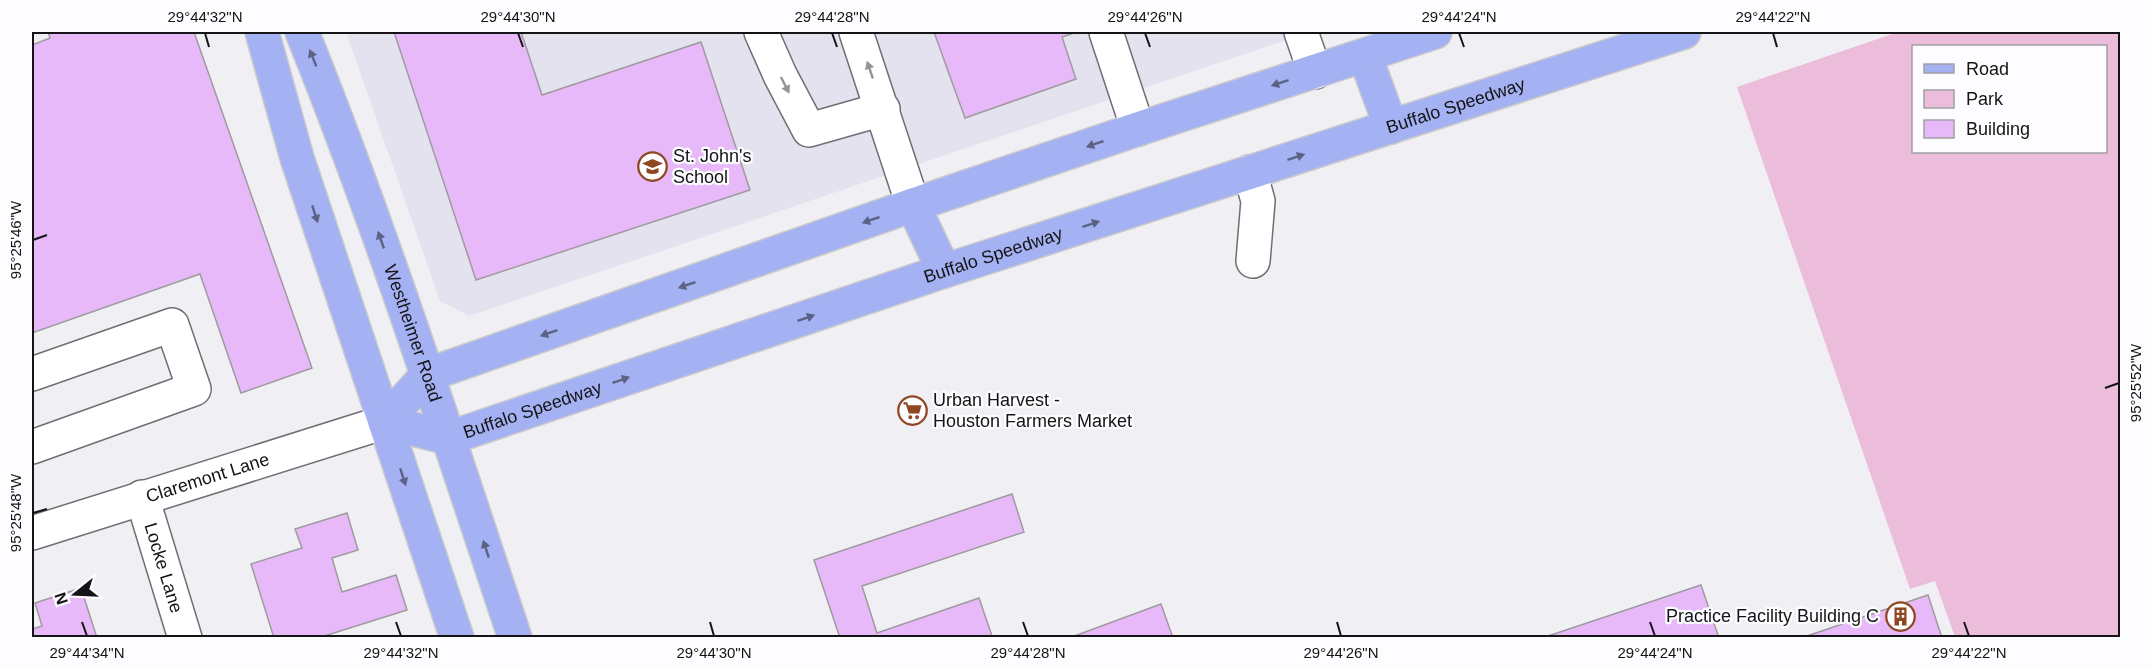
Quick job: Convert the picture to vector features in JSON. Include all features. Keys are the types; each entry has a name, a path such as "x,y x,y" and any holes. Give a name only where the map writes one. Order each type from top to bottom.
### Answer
{"main road":[{"path":"262,32 297,158 457,638"},
{"name":"Westheimer Road","path":"302,32 347,143 515,638"},
{"path":"385,422 427,375 913,205 1435,32"},
{"name":"Buffalo Speedway","path":"385,422 449,438 944,271 1684,32"},
{"path":"1365,56 1391,127"},
{"path":"913,205 944,271"}],"street":[{"path":"761,32 780,75 809,130 883,109"},
{"path":"856,32 913,205"},
{"path":"1106,32 1138,129"},
{"path":"1302,32 1315,72"},
{"path":"1250,172 1258,201 1253,261"},
{"path":"32,374 172,325 194,389 32,447"},
{"name":"Claremont Lane","path":"32,533 385,422"},
{"name":"Locke Lane","path":"142,497 185,638"}],"shaded area":[{"name":"St. John's School","path":"346,32 1310,32 469,316 440,301"}],"green space":[{"path":"1898,32 2120,32 2120,637 1955,637 1935,581 1910,589 1737,87"}],"building":[{"path":"48,32 194,32 312,368 241,393 200,274 32,333 32,45 50,38"},
{"name":"St. John's School","path":"394,32 521,32 542,95 701,42 750,190 476,280"},
{"path":"934,32 1077,32 1062,37 1076,79 965,118"},
{"path":"1012,494 1024,532 862,586 877,633 979,598 992,636 840,638 814,560"},
{"path":"347,513 358,550 332,558 342,592 396,575 407,610 318,638 274,638 251,564 302,548 295,529"},
{"path":"1701,585 1719,638 1542,638"},
{"path":"81,588 97,638 32,638 32,629 42,626 35,603"},
{"name":"Practice Facility Building C","path":"1928,595 1942,638 1801,638"},
{"path":"1161,604 1173,638 1069,638"}],"place":[{"name":"St. John's School","path":"652,166"},
{"name":"Urban Harvest - Houston Farmers Market","path":"912,410"},
{"name":"Practice Facility Building C","path":"1900,616"}]}
